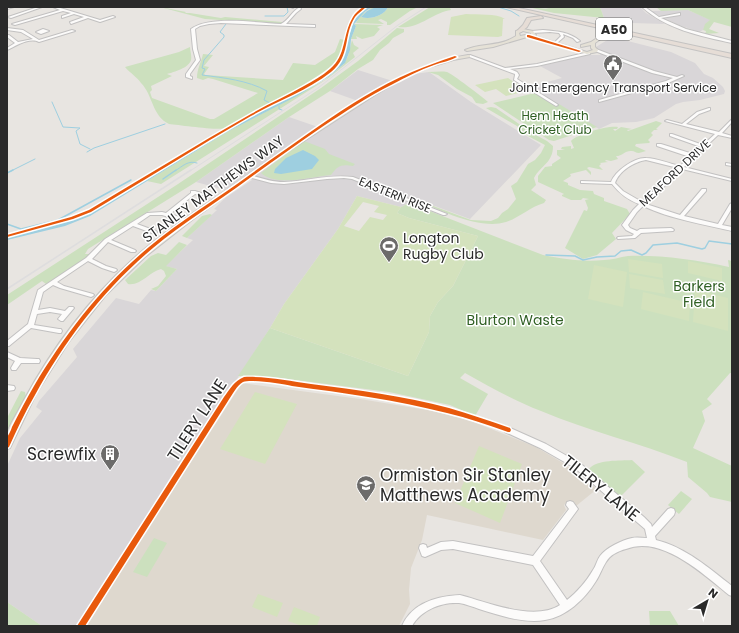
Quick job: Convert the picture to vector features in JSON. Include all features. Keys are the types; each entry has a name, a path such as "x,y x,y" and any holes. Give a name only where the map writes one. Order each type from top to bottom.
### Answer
{"highway":[{"path":"503,7 515,11 525,20 529,34"},
{"name":"A50","path":"508,7 732,53"},
{"name":"A50","path":"514,7 732,53"},
{"name":"A50","path":"521,7 611,29 691,43 732,53"},
{"path":"519,33 525,20 532,18 545,17 587,24"}],"main road":[{"path":"514,39 519,33 529,34 581,50 593,49 611,29"},
{"path":"529,34 581,50 593,49"},
{"name":"STANLEY MATTHEWS WAY","path":"7,445 27,403 45,371 81,320 135,262 187,221 317,129 395,81 426,66 463,53 529,34"},
{"name":"STANLEY MATTHEWS WAY","path":"463,53 474,53 480,48"}],"street":[{"path":"7,8 11,7"},
{"path":"10,17 41,7"},
{"path":"56,7 99,21 112,18"},
{"path":"643,7 658,18 686,29 732,42"},
{"path":"285,24 293,8 302,8"},
{"path":"15,24 62,10"},
{"path":"658,18 681,15 675,12"},
{"path":"63,18 75,13"},
{"path":"72,23 88,17"},
{"path":"191,78 188,74 198,60 195,51 193,29 203,23 215,22 314,26"},
{"path":"16,30 23,26 21,23"},
{"path":"45,31 46,26"},
{"path":"7,29 16,30 39,41 73,31"},
{"path":"31,36 45,31 52,31"},
{"path":"529,34 545,31 560,33 578,41"},
{"path":"560,33 563,36 562,38"},
{"path":"10,36 17,43"},
{"path":"723,39 727,37"},
{"path":"556,42 562,38 573,38"},
{"path":"7,50 17,43 36,39"},
{"path":"593,49 653,72 678,78"},
{"path":"505,69 537,65 581,50"},
{"path":"463,53 517,74 516,79 556,105"},
{"path":"474,53 481,59"},
{"path":"600,101 682,76"},
{"path":"683,125 698,113 709,110"},
{"name":"MEAFORD DRIVE","path":"636,233 628,229 625,225 633,213 732,120"},
{"path":"667,121 732,137"},
{"path":"670,135 704,146"},
{"path":"659,145 693,156"},
{"path":"732,180 650,159 640,160 613,178 613,183 620,192 642,205 732,229"},
{"name":"EASTERN RISE","path":"252,175 272,182 284,183 336,177 352,178 445,214"},
{"path":"583,182 613,183"},
{"path":"682,216 704,190"},
{"path":"167,214 194,192 202,194"},
{"path":"719,226 732,204"},
{"path":"7,344 30,326 40,291 88,259 107,240 153,213 158,212 167,214 187,221"},
{"path":"132,224 154,232"},
{"path":"620,238 630,238 636,233 644,231 671,230"},
{"path":"107,240 133,251"},
{"path":"88,259 103,267 114,270"},
{"path":"103,267 109,263"},
{"path":"53,283 91,295"},
{"path":"67,295 72,290"},
{"path":"35,312 68,310 61,318"},
{"path":"30,326 59,332"},
{"path":"7,354 19,360 37,361"},
{"path":"14,368 19,360"},
{"name":"TILERY LANE","path":"508,430 543,446 578,466 648,527 653,543"},
{"path":"535,560 561,524 574,509 570,505"},
{"path":"651,534 671,512"},
{"path":"407,626 414,615 422,609 443,600 460,599 514,614 531,616 552,615 566,606 586,587 596,574 603,559 612,550 630,542 653,543 679,553 732,591"},
{"path":"423,548 425,553 441,546 453,545 535,560 566,606"}],"shaded area":[{"path":"600,7 640,7 646,13 665,24 632,23 604,18"},
{"path":"688,10 711,20 703,30 699,32 679,25 650,11"},
{"path":"612,37 671,52 695,63 704,74 713,78 723,87 725,91 724,94 676,104 654,118 636,122 612,123 599,129 529,87 562,78 540,66 587,55 600,55 602,52 596,47"},
{"path":"358,70 399,83 414,74 429,72 471,102 541,145 470,219 416,199 401,207 357,196 338,229 284,304 270,328 77,626 42,626 7,602 7,466 20,438 42,411 36,407 39,401 77,357 73,349 116,298 139,304 151,290 156,291 177,269 165,266 193,240 187,238 217,210 214,209 225,198 252,180 243,177 225,190 196,182 289,117 318,127 358,101 330,91"},
{"name":"Ormiston Sir Stanley Matthews Academy","path":"242,383 360,399 433,411 471,421 536,447 563,463 597,489 576,506 569,500 564,505 566,510 543,540 427,515 422,540 411,568 409,590 410,604 399,626 87,626 134,550"}],"green space":[{"path":"160,7 186,12 185,13 221,18 225,17 282,22 285,24 205,19"},
{"path":"373,7 376,8 367,11 361,17 368,18 380,15 388,7 418,7 390,25 387,25 387,22 381,19 378,20 384,24 356,23 362,14"},
{"path":"430,7 453,7 450,8 451,10 445,11 412,26 398,27"},
{"path":"528,7 549,9 542,7 600,7 604,18 554,13"},
{"path":"656,7 732,7 732,27 714,22 709,29 719,33 705,34 706,31 703,30 705,24 710,20 688,10 661,11"},
{"path":"466,14 492,15 505,19 503,19 502,36 448,35 451,17"},
{"path":"354,24 383,25 377,27 380,29 374,36 362,39 356,36 357,39 351,39 356,26"},
{"path":"397,28 404,29 404,32 393,38 380,50 373,60 358,69 330,91 289,117 196,182 88,249 85,254 90,254 85,259 46,284 42,281 7,305 7,295 178,184 321,88 358,61"},
{"path":"340,39 345,40 345,51 339,61 328,71 301,89 264,107 236,124 223,129 169,124 159,116 145,88 125,67 179,52 190,47 190,63 181,69 167,74 172,76 151,86 152,90 150,92 152,98 210,119 214,119 258,93 213,79 208,78 203,80 197,78 198,69 203,54 213,55 204,66 209,67 204,74 205,75 283,80 293,63 315,65 335,52"},
{"path":"352,40 354,45 359,48 353,53 355,57 327,79 161,184 147,181 227,132 325,80 344,64 348,56"},
{"path":"428,72 450,73 488,102 483,104 476,103 472,97 457,89 438,75"},
{"path":"508,78 527,91 506,96 496,89 485,92 475,85"},
{"name":"Hem Heath Cricket Club","path":"535,93 555,105 559,104 597,127 554,141 549,140 493,103"},
{"path":"486,108 496,108 553,146 549,160 534,178 536,185 531,190 546,200 544,203 511,220 496,224 484,223 461,218 417,200 471,220 491,221 498,218 516,199 511,186 517,182 528,164 535,160 545,145 528,136 517,126"},
{"path":"656,121 662,123 656,129 658,130 654,130 651,133 653,135 648,140 650,142 636,144 635,146 646,151 637,153 628,151 616,156 618,159 611,161 606,160 605,161 608,162 600,163 601,164 599,166 603,170 589,167 587,168 591,172 591,175 586,170 570,174 571,176 563,181 580,190 593,191 594,194 604,198 604,201 627,209 630,214 612,233 616,239 597,255 583,259 565,248 584,210 587,211 588,208 585,200 589,199 583,198 581,200 571,200 562,196 564,194 538,182 538,176 545,167 552,166 552,164 561,158 557,155 557,150 565,150 561,149 562,147 571,146 571,149 574,148 571,141 574,138 586,133 614,127 618,127 617,129 613,129 615,131 621,127 632,129 627,130 628,131"},
{"path":"304,141 325,149 329,154 355,164 353,166 340,166 331,175 294,180 275,180 261,173"},
{"name":"Longton Rugby Club","path":"357,196 401,207 397,213 409,218 478,236 453,286 438,302 430,316 429,332 408,376 270,328 284,304 338,229","holes":["363,202 379,206 374,212 387,215 383,220 370,217 359,231 344,226"]},
{"name":"Blurton Waste","path":"409,203 543,255 588,261 607,260 628,256 653,256 692,260 729,267 728,260 732,261 732,373 730,373 707,399 712,404 702,411 705,421 693,448 732,466 732,502 710,497 688,477 687,462 577,425 531,407 493,389 465,373 460,378 488,394 475,416 450,405 389,392 272,377 238,376 270,328 408,376 429,332 430,316 438,302 453,286 478,236 409,218 397,213 401,207"},
{"path":"212,215 187,238 182,236 202,216"},
{"path":"179,242 187,245 166,266 177,269 156,291 151,289 158,286 166,276 164,271 161,269 137,283 128,284 125,280 151,256 158,253 166,255"},
{"path":"628,259 662,264 663,278 629,272"},
{"path":"688,261 722,268 722,281 688,273"},
{"path":"594,265 627,272 623,307 588,299"},
{"path":"629,274 663,280 665,294 630,288"},
{"name":"Barkers Field","path":"695,290 728,298 728,331 693,322"},
{"path":"643,292 690,303 689,321 641,309"},
{"path":"21,391 25,392 26,398 7,436 7,418"},
{"path":"255,392 297,404 265,464 220,449"},
{"path":"479,446 522,464 500,523 455,503"},
{"path":"632,460 645,472 620,497 589,469 603,462"},
{"path":"681,491 692,499 679,514 668,505"},
{"path":"154,538 167,543 147,577 133,572"},
{"path":"258,594 283,603 277,617 252,607"},
{"path":"7,602 42,626 7,626"},
{"path":"294,607 320,617 317,626 302,626 288,621"},
{"path":"649,611 670,611 679,626 650,626"}],"water":[{"path":"366,7 373,7 364,13 354,24 356,26 345,63 328,77 297,96 227,132 90,216 65,226 7,240 7,237 66,221 89,212 216,136 270,105 299,91 331,71 343,56 354,19"},
{"path":"376,7 388,7 380,15 368,18 361,17 367,11"},
{"path":"303,150 315,156 319,160 312,169 281,174 274,173 275,169 286,158"}],"waterway":[{"path":"265,16 284,16 288,12 287,7"},
{"path":"498,7 511,11 519,16"},
{"path":"226,24 220,32 224,35 224,37 204,60 202,68 205,69 202,75 252,84 267,91 264,100 270,103"},
{"path":"52,102 63,127 80,128 76,131 80,144 90,149"},
{"path":"279,106 279,109 282,110"},
{"path":"87,152 94,148 165,124"},
{"path":"7,173 35,159"},
{"path":"175,171 188,163 197,163"},
{"path":"163,179 176,170"},
{"path":"7,224 21,229 58,220 131,180"},
{"path":"546,255 575,256 583,260 597,257 615,256 621,251 631,250 642,255 646,253 653,245 677,243 702,249 705,248 709,241 732,244"}],"railway":[{"path":"190,171 318,88 398,25 426,7"},
{"path":"7,289 191,170"}],"cycle path":[{"path":"7,236 72,218 90,211 251,115 321,77 330,71 340,59 350,24 355,16 365,7"},
{"path":"528,36 580,51"},
{"path":"7,445 33,393 63,344 99,298 140,257 184,222 283,152 370,95 412,73 433,64 456,57"},
{"path":"81,626 226,399 240,381 249,379 264,380 357,392 418,403 478,419 508,430"}],"place":[{"name":"Joint Emergency Transport Service","path":"613,81"},
{"name":"Longton Rugby Club","path":"389,263"},
{"name":"Screwfix","path":"110,471"},
{"name":"Ormiston Sir Stanley Matthews Academy","path":"366,502"}]}
